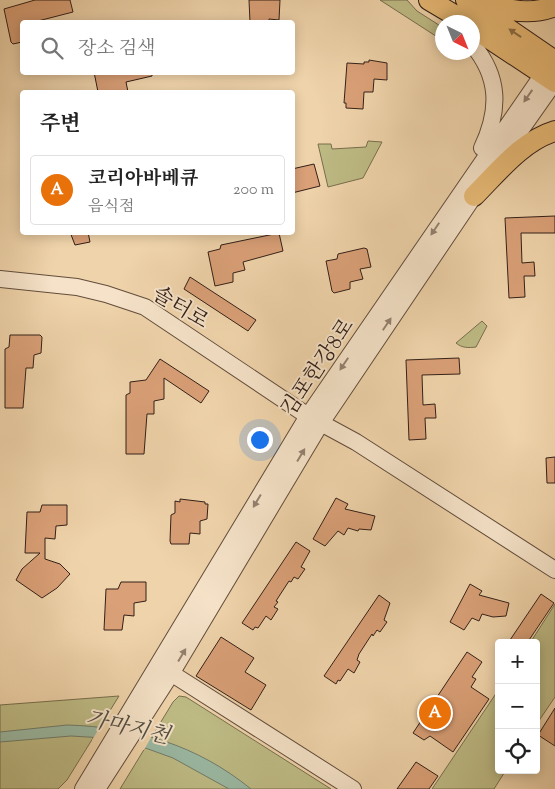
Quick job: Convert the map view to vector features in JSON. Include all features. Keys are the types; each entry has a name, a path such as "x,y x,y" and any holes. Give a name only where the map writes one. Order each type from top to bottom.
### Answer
{"main road":[{"path":"429,0 454,15"},
{"path":"466,0 553,70"},
{"path":"481,0 512,11 531,12 555,6"},
{"path":"480,31 553,70"},
{"path":"469,192 528,145 555,131"}],"street":[{"path":"423,0 442,15"},
{"path":"469,192 490,131 495,110 494,88 489,70 480,56"},
{"name":"김포한강8로","path":"83,789 104,767 140,710 314,419 553,70"},
{"name":"솔터로","path":"0,279 77,287 145,307 314,419 356,442 555,570"},
{"name":"솔터로","path":"314,419 348,447 555,580"},
{"path":"165,669 353,789"},
{"name":"김포한강8로","path":"97,789 104,767"}],"shaded area":[{"path":"380,0 407,0 417,11 435,23 435,35"},
{"path":"368,141 382,142 363,178 328,187 318,144 331,144 332,149 366,147"},
{"path":"482,321 487,326 476,347 465,347 456,343"},
{"path":"555,604 555,697 540,719 540,639 533,639"},
{"path":"495,695 495,774 503,774 494,789 432,789"},
{"path":"119,696 67,780 58,789 0,789 0,705"},
{"path":"179,696 186,697 331,789 120,789 173,702"},
{"path":"67,725 117,730 165,741 209,761 251,789 229,789 173,758 137,745 104,738 71,736 0,742 0,732"}],"pier":[{"path":"102,724 153,734 144,750 92,740"}],"building":[{"path":"35,0 70,0 73,12 42,20 20,20 20,42 13,44 4,9"},
{"path":"249,0 280,0 279,20 250,20"},
{"path":"369,60 387,63 387,80 374,79 373,92 364,92 363,109 346,108 346,103 344,103 347,63 364,64 364,62 369,62"},
{"path":"95,75 152,75 126,82 128,90 98,90"},
{"path":"314,164 320,186 295,192 295,168"},
{"path":"555,216 555,233 521,233 522,263 534,262 535,276 524,276 525,297 509,298 505,218"},
{"path":"71,235 89,235 90,242 75,245"},
{"path":"269,235 279,235 283,251 243,262 245,270 233,273 233,282 215,286 208,252 220,249 221,245"},
{"path":"367,249 371,267 360,269 363,279 350,282 350,289 334,293 326,261 337,259 338,254"},
{"path":"190,277 256,320 248,331 184,289"},
{"path":"10,335 40,335 42,337 41,353 34,355 33,368 26,368 23,408 5,408 5,349 9,347"},
{"path":"459,358 460,374 422,375 423,405 435,404 436,418 425,418 426,439 409,440 406,360"},
{"path":"160,359 209,391 201,403 164,378 164,399 154,401 154,414 147,414 144,454 126,454 126,395 130,393 130,382 146,380"},
{"path":"555,457 555,483 547,483 546,458"},
{"path":"336,498 348,504 345,509 375,516 371,530 359,529 358,531 348,528 344,535 338,531 325,546 313,539"},
{"path":"180,499 208,504 207,519 200,521 200,534 190,533 189,544 171,544 171,515 175,513 175,501 180,502"},
{"path":"42,505 67,505 67,525 56,526 55,539 45,538 45,559 60,564 70,574 57,588 42,598 16,580 22,569 40,553 25,553 27,512 40,512"},
{"path":"296,542 310,551 301,567 305,569 298,579 294,577 291,582 289,581 276,601 278,602 274,607 278,609 271,620 266,616 258,628 255,627 253,630 242,623"},
{"path":"121,582 146,582 146,601 134,603 134,616 124,615 122,630 104,630 106,589 118,589"},
{"path":"470,584 482,591 479,595 509,603 506,616 493,617 482,614 479,621 472,618 464,630 450,622"},
{"path":"541,594 554,603 530,639 511,639"},
{"path":"379,595 390,603 384,620 387,622 380,632 377,630 373,636 372,634 359,654 357,660 360,662 354,673 348,669 336,684 324,676"},
{"path":"221,637 254,658 245,672 266,685 251,710 196,676"},
{"path":"467,652 482,662 472,677 476,679 471,687 489,699 453,752 430,736 424,740 413,733"},
{"path":"555,708 555,746 540,736 540,732"},
{"path":"416,762 438,776 429,789 397,789"}],"place":[{"name":"코리아바베큐","path":"435,713"}],"water label":[{"name":"가마지천","path":"128,726"}]}
